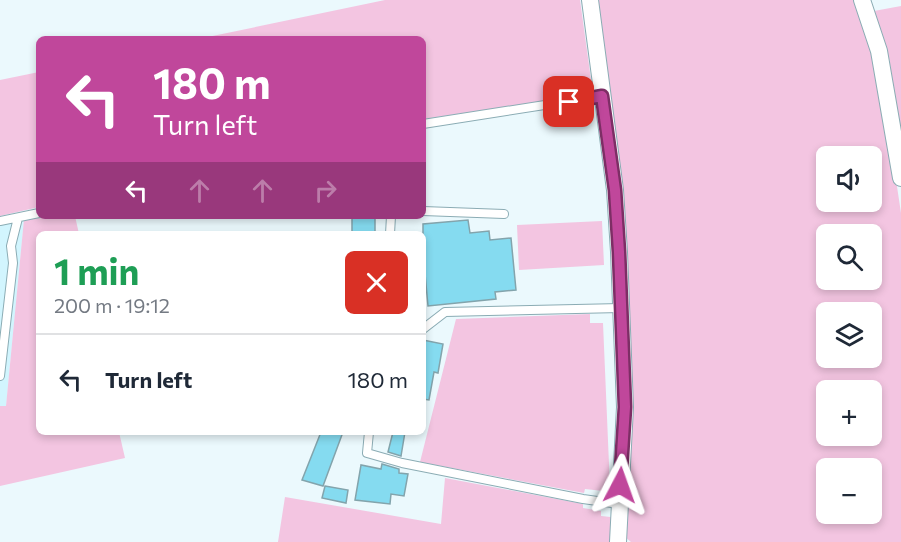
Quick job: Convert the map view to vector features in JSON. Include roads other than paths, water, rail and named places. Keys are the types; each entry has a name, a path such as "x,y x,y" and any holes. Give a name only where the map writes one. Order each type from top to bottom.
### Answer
{"street":[{"path":"590,0 615,190 625,407 618,542"},
{"path":"862,0 879,51 901,178"}],"lane":[{"path":"426,124 602,96"},
{"path":"426,211 504,214"},
{"path":"0,221 36,214"},
{"path":"0,376 13,263 10,246 18,218"},
{"path":"426,327 446,312 621,308"},
{"path":"369,435 367,453 402,463 619,504"}]}
